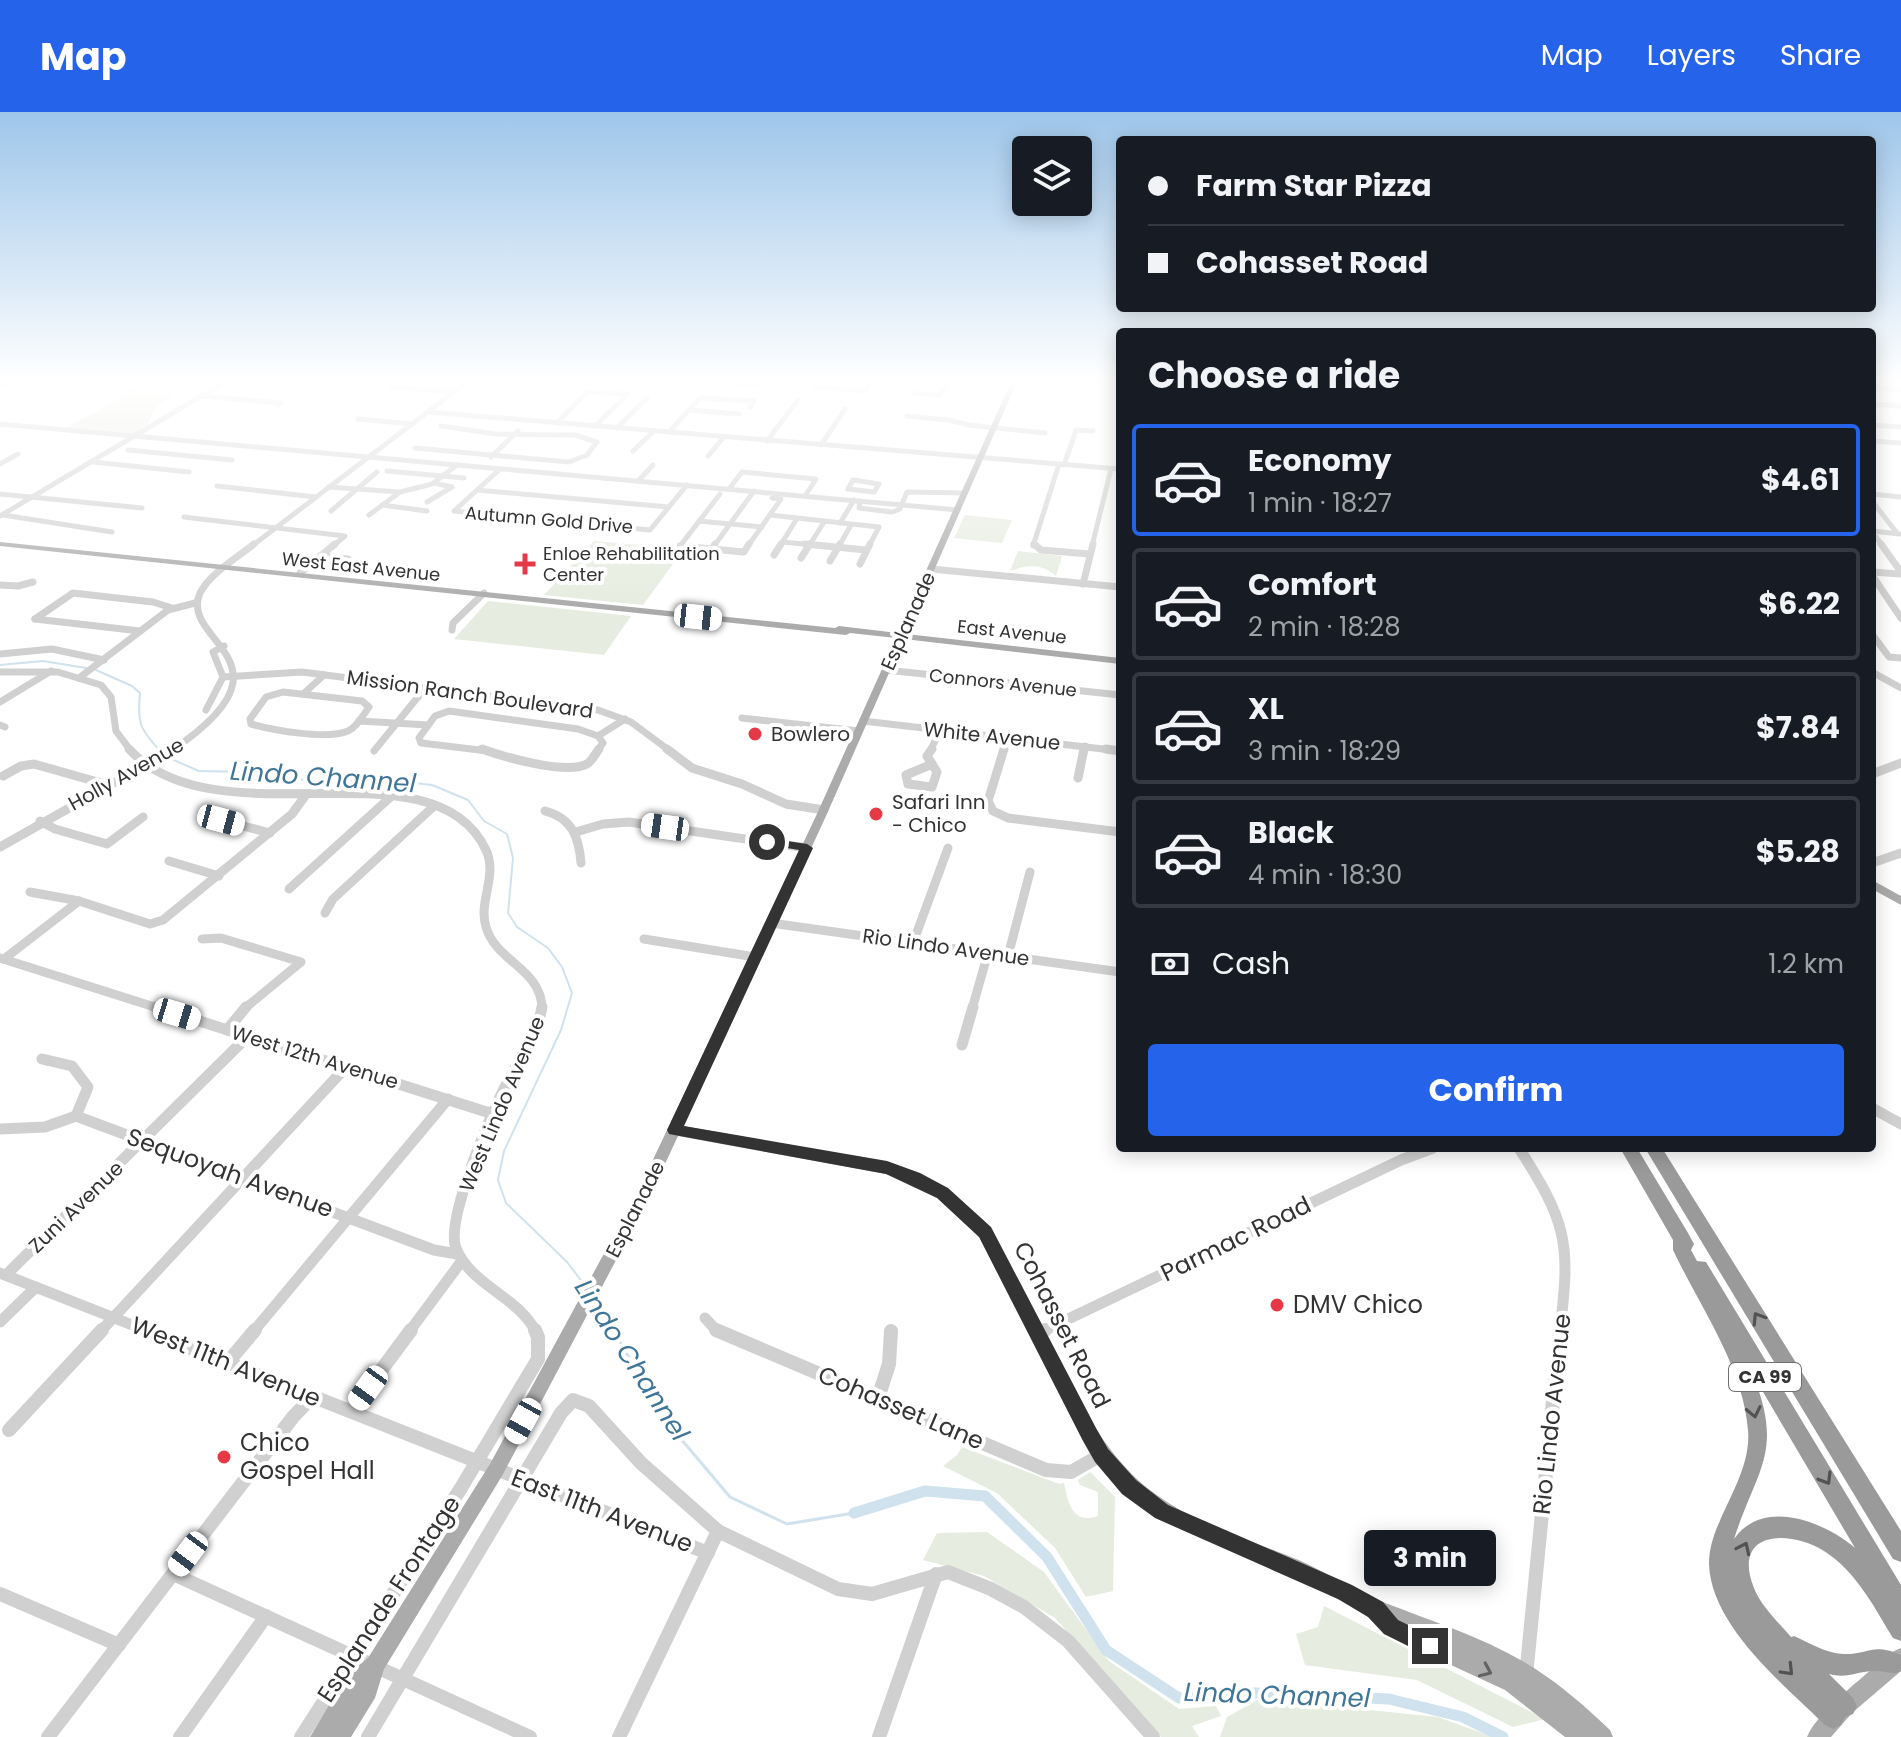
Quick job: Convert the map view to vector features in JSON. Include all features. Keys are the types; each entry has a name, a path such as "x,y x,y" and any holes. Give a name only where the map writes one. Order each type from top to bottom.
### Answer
{"highway":[{"name":"CA 99","path":"1630,1152 1901,1606"},
{"name":"CA 99","path":"1655,1152 1901,1551"},
{"path":"1682,1238 1682,1250 1750,1395 1758,1432 1750,1473 1725,1535 1720,1572 1743,1621 1839,1712"},
{"path":"1833,1439 1860,1471 1901,1535"},
{"path":"1839,1712 1751,1604 1738,1569 1739,1551 1748,1537 1760,1529 1775,1525 1810,1531 1841,1550 1871,1581 1901,1630"},
{"path":"1780,1639 1806,1654 1830,1662 1849,1665 1875,1657 1898,1661"}],"main road":[{"name":"Esplanade","path":"340,1737 368,1691 375,1665 496,1470 564,1348 674,1130 807,848 980,458"},
{"name":"West East Avenue","path":"0,544 900,638"},
{"name":"West East Avenue","path":"225,567 482,594"},
{"name":"East Avenue","path":"900,638 1116,661"},
{"path":"1876,886 1901,901"},
{"name":"Cohasset Road","path":"674,1130 887,1168 929,1185 956,1203 985,1232 1101,1455 1129,1487 1162,1511 1311,1575 1376,1609 1484,1652 1526,1682 1566,1702 1603,1737"},
{"path":"1817,1737 1839,1712 1898,1661"},
{"name":"Esplanade","path":"320,1737 354,1682 375,1665"},
{"name":"Cohasset Road","path":"1526,1682 1581,1737"}],"street":[{"path":"1,516 100,458"},
{"path":"209,458 232,460"},
{"path":"236,676 233,659 199,621 195,603 202,588 368,458"},
{"path":"378,458 729,489 752,494 781,499 744,552 680,546 719,494 752,494 805,496 958,510"},
{"path":"480,467 491,458"},
{"path":"525,458 571,462 580,458"},
{"path":"980,458 1116,469"},
{"path":"1065,458 1033,546 1089,554"},
{"path":"93,462 189,472"},
{"path":"329,487 400,492 434,483 457,465"},
{"path":"638,481 653,465"},
{"name":"Autumn Gold Drive","path":"500,469 454,511 650,530 687,485"},
{"path":"1083,584 1111,469"},
{"path":"387,471 464,478"},
{"path":"331,511 377,472"},
{"path":"729,489 742,472 816,479 805,496"},
{"path":"869,502 879,484 877,482 853,480 847,488 874,492"},
{"path":"427,502 452,487 434,483"},
{"path":"217,486 316,497"},
{"path":"477,490 669,507"},
{"path":"369,515 400,492"},
{"path":"857,500 857,506 861,509 891,512 902,505 907,492 965,493"},
{"path":"0,494 142,508"},
{"path":"712,549 752,494"},
{"path":"1876,494 1901,497"},
{"path":"840,523 857,500"},
{"path":"382,505 427,511"},
{"path":"1876,506 1899,534"},
{"path":"770,515 879,527 860,564"},
{"path":"1,516 39,519 63,527 112,532"},
{"path":"184,517 345,536 300,573"},
{"path":"774,555 796,520"},
{"path":"699,521 762,527"},
{"path":"801,558 824,522"},
{"path":"830,561 851,525"},
{"path":"1876,534 1899,534"},
{"path":"1876,537 1901,573"},
{"path":"782,542 866,550"},
{"path":"320,556 348,559 334,570"},
{"path":"931,569 1116,587"},
{"path":"1876,573 1901,573"},
{"path":"1876,579 1901,618"},
{"path":"0,585 18,586 33,582"},
{"path":"140,631 35,619 73,593 153,602 172,608"},
{"path":"452,630 453,623 482,594"},
{"path":"81,676 172,608 195,603"},
{"path":"1876,639 1889,657 1901,658"},
{"path":"219,711 206,710 223,677 213,652 224,646"},
{"path":"0,654 52,649 101,662"},
{"name":"West Lindo Avenue","path":"0,672 24,669 51,671 81,676 98,685 110,694 115,727 146,765 167,778 187,784 267,795 305,796 367,791 395,793 434,806 465,823 485,849 492,874 484,912 487,931 500,953 535,981 543,997 536,1030 493,1114 456,1212 453,1235 459,1258"},
{"name":"Connors Avenue","path":"886,670 1116,695"},
{"path":"0,702 51,671"},
{"name":"Mission Ranch Boulevard","path":"223,677 284,672 324,675 598,710 625,719 692,768 742,784 786,804 824,810"},
{"path":"1876,674 1901,688"},
{"path":"303,694 324,675"},
{"name":"Holly Avenue","path":"1,844 187,741 219,711 231,693 236,676"},
{"path":"374,751 426,687"},
{"path":"283,692 367,703 368,708 359,721 351,729 339,733 279,730 250,722 270,695 283,692"},
{"path":"455,711 527,720 598,736 603,743 594,757 587,764 575,767 509,759 477,748 425,745 419,738 439,714 455,711"},
{"name":"White Avenue","path":"742,718 940,731 1116,750"},
{"path":"598,736 625,719"},
{"path":"359,721 428,725"},
{"path":"932,764 927,756 940,731"},
{"path":"1007,738 988,801 993,811 1008,818 1116,832"},
{"path":"1078,778 1085,746"},
{"path":"1876,772 1901,763"},
{"path":"3,776 33,764 108,785"},
{"path":"289,889 395,793"},
{"path":"30,892 79,901 150,924 163,920 292,814 305,796"},
{"path":"325,913 333,899 434,806"},
{"path":"545,811 562,816 576,832 581,863"},
{"path":"40,821 59,831 107,844 143,817"},
{"path":"221,820 270,833"},
{"path":"576,832 603,824 629,822 807,848"},
{"path":"913,943 948,848"},
{"path":"1876,862 1901,853"},
{"path":"169,861 219,876"},
{"path":"1008,956 1030,872"},
{"path":"2,958 79,901"},
{"name":"Rio Lindo Avenue","path":"771,923 1116,971"},
{"path":"202,939 221,938 301,962 249,1003 227,1030"},
{"path":"644,939 755,957"},
{"path":"962,1045 988,953"},
{"name":"West 12th Avenue","path":"2,958 493,1114"},
{"name":"Zuni Avenue","path":"3,1274 248,1036"},
{"path":"0,1129 45,1127 76,1116 88,1087 72,1066 42,1059"},
{"path":"9,1430 346,1067"},
{"path":"228,1362 448,1099"},
{"path":"1876,1110 1901,1124"},
{"name":"Sequoyah Avenue","path":"76,1116 459,1258"},
{"name":"Parmac Road","path":"1039,1333 1422,1152"},
{"name":"Rio Lindo Avenue","path":"1522,1152 1539,1180 1561,1232 1565,1277 1526,1682"},
{"path":"351,1411 459,1258 521,1311 534,1328 540,1344 531,1373 476,1461"},
{"name":"West 11th Avenue","path":"3,1274 496,1470"},
{"path":"0,1322 36,1287"},
{"name":"Cohasset Lane","path":"705,1318 719,1333 1046,1470 1071,1472 1101,1455"},
{"path":"878,1398 889,1364 891,1331"},
{"path":"48,1737 293,1417 313,1396"},
{"path":"368,1737 561,1413 573,1400 589,1406 641,1463 718,1531 838,1589 872,1594 948,1572 1024,1607 1051,1625 1153,1737"},
{"name":"Esplanade Frontage","path":"301,1737 476,1461"},
{"name":"East 11th Avenue","path":"496,1470 708,1553"},
{"path":"619,1737 718,1531"},
{"path":"173,1574 530,1737"},
{"path":"879,1737 936,1574"},
{"path":"0,1594 119,1645"},
{"path":"180,1737 266,1616"}],"shaded area":[{"path":"965,515 1012,520 1002,543 954,538"},
{"path":"594,541 684,549 643,605 544,595"},
{"path":"1018,551 1062,556 1056,576 1034,566 1010,571"},
{"path":"488,601 631,616 604,655 454,639"},
{"path":"962,1447 1059,1484 1064,1483 1073,1510 1077,1515 1089,1518 1098,1516 1098,1492 1080,1485 1078,1480 1090,1472 1115,1497 1113,1591 1086,1597 1055,1548 997,1493 943,1466"},
{"path":"987,1532 1044,1572 1109,1661 1179,1709 1216,1706 1221,1716 1192,1726 1199,1737 1161,1737 1055,1618 984,1576 923,1560 937,1533"},
{"path":"1324,1606 1545,1719 1513,1727 1417,1680 1305,1665 1296,1634 1318,1627"},
{"path":"1259,1699 1438,1717 1493,1737 1220,1737 1227,1717"}],"waterway":[{"name":"Lindo Channel","path":"0,665 43,661 86,668"},
{"name":"Lindo Channel","path":"96,670 132,686 140,693 142,726 161,752"},
{"name":"Lindo Channel","path":"169,758 199,771 246,772 267,777 320,781 379,779 432,785 468,800 484,821 507,834 513,858 508,913 517,927 548,948 562,967 572,993 561,1030 504,1151 498,1180 506,1203 567,1262 587,1288"},
{"name":"Lindo Channel","path":"596,1300 615,1332"},
{"name":"Lindo Channel","path":"613,1330 665,1420 730,1497 787,1524 854,1513"},
{"name":"Lindo Channel","path":"854,1513 925,1491 985,1496 1047,1557 1106,1650 1179,1698 1234,1692 1389,1699 1463,1717 1503,1737"}],"place":[{"name":"Enloe Rehabilitation Center","path":"525,564"},
{"name":"Bowlero","path":"755,734"},
{"name":"Safari Inn - Chico","path":"876,814"},
{"name":"DMV Chico","path":"1277,1305"},
{"name":"Chico Gospel Hall","path":"224,1457"}],"route":[{"path":"767,842 807,848 674,1130 887,1168 943,1193 971,1217 996,1249 1089,1434 1101,1455 1129,1487 1162,1511 1345,1592 1376,1609 1391,1627 1430,1646"}]}
